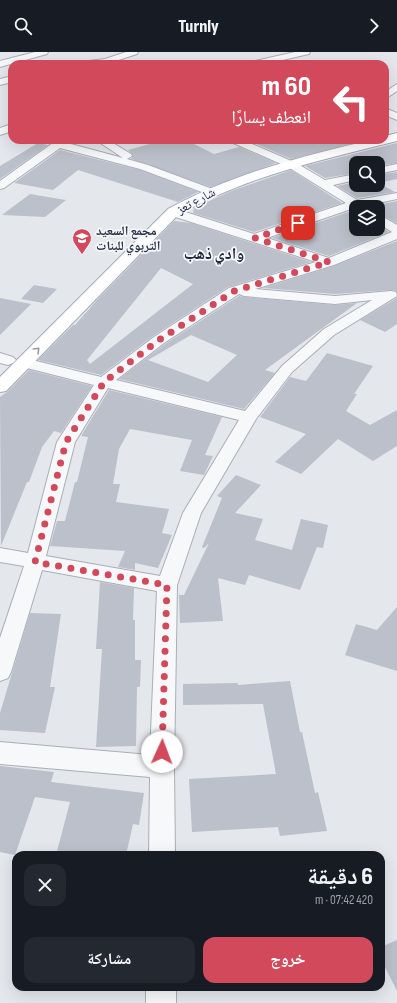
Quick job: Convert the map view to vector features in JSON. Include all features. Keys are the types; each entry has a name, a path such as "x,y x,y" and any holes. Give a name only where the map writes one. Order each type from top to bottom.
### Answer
{"main road":[{"name":"شارع تعز","path":"3,362 162,209 278,160 341,144"},
{"name":"شارع تعز","path":"0,387 173,212 205,190 371,144"}],"street":[{"path":"15,60 44,52"},
{"path":"109,60 134,52"},
{"path":"278,60 306,52"},
{"path":"0,186 59,144"},
{"path":"69,144 144,167 205,190"},
{"path":"107,144 144,167"},
{"path":"244,144 292,165 350,200"},
{"path":"385,170 397,167"},
{"path":"324,184 349,178"},
{"path":"380,200 397,196"},
{"path":"255,238 349,208"},
{"path":"173,212 329,262"},
{"path":"385,222 397,230"},
{"path":"0,672 35,562 66,442 104,382 159,340 234,291 329,262 397,235"},
{"path":"234,291 335,300 394,294"},
{"path":"162,851 162,767 167,585 192,513 249,417 287,369 329,332 394,294"},
{"path":"24,363 249,417"},
{"path":"0,555 167,585"},
{"path":"0,753 162,767"},
{"path":"161,991 161,1003"}],"building":[{"path":"397,143 397,163 385,165 385,156 349,156 349,174 325,178 305,166"},
{"path":"36,144 48,145 0,179 0,166"},
{"path":"150,144 194,144 214,154 239,147 276,163 211,187 131,159 133,155 128,150"},
{"path":"256,144 351,144 291,159"},
{"path":"60,150 140,170 198,192 178,202 78,170 53,190 14,183"},
{"path":"291,170 342,203 254,232 193,213 194,208 231,191"},
{"path":"397,172 397,179 385,182 385,174"},
{"path":"349,183 349,192 385,192 385,187 395,192 357,198 337,186"},
{"path":"30,194 66,200 45,217 2,215"},
{"path":"397,201 397,223 385,217 385,203"},
{"path":"349,212 349,236 379,236 329,256 272,238"},
{"path":"174,221 191,223 311,262 228,287 153,336 101,375 38,360 73,325 75,325 97,300","holes":["161,268 193,284 90,364 87,360"]},
{"path":"397,241 397,291 391,290 335,294 263,288 334,266"},
{"path":"34,285 57,289 43,303 21,299"},
{"path":"239,296 335,305 357,303 265,370 275,373 244,409 119,379 165,344","holes":["191,335 237,355 208,382 148,360"]},
{"path":"0,298 31,304 0,335"},
{"path":"397,298 397,324 385,332 360,320"},
{"path":"327,353 373,366 354,394 357,394 346,411 370,425 397,410 397,446 373,461 338,439 301,474 275,462 306,434 260,417 290,377 306,381"},
{"path":"29,370 92,386 61,433 54,431 42,447 29,482 27,482 1,546 0,397"},
{"path":"109,390 222,417 205,455 213,456 204,475 180,471 192,440 130,429 119,449 113,484 120,484 116,502 169,509 162,533 172,535 158,568 135,563 135,570 118,567 125,551 50,546 57,521 65,521 75,482 77,482 88,437 81,436"},
{"path":"236,475 261,485 235,513 263,519 255,540 292,550 301,519 328,525 323,548 317,547 300,590 249,575 245,585 218,578 223,621 180,623 179,595 184,595 209,543 204,548 202,547 222,498 217,496"},
{"path":"100,582 134,588 133,620 135,620 135,660 141,660 140,687 137,687 136,746 96,747 102,649 96,649"},
{"path":"397,607 397,671 345,655 356,624 377,630"},
{"path":"30,613 61,614 50,687 55,687 45,733 0,730 0,713"},
{"path":"290,681 300,732 302,732 315,793 318,792 327,831 280,836 278,827 192,832 189,779 276,774 263,704 183,705 183,684 238,683 238,685"},
{"path":"0,766 54,772 51,782 144,793 139,825 133,824 127,851 57,851 70,802 35,797 16,851 12,851 12,854 0,852"},
{"path":"397,940 397,991 385,967 385,945"}],"place":[{"name":"مجمع السعيد التربوي للبنات","path":"82,255"}],"district":[{"name":"وادي ذهب","path":"214,254"}],"route":[{"path":"162,752 167,585 35,562 66,442 104,382 159,340 234,291 329,262 255,238 298,223"}]}
